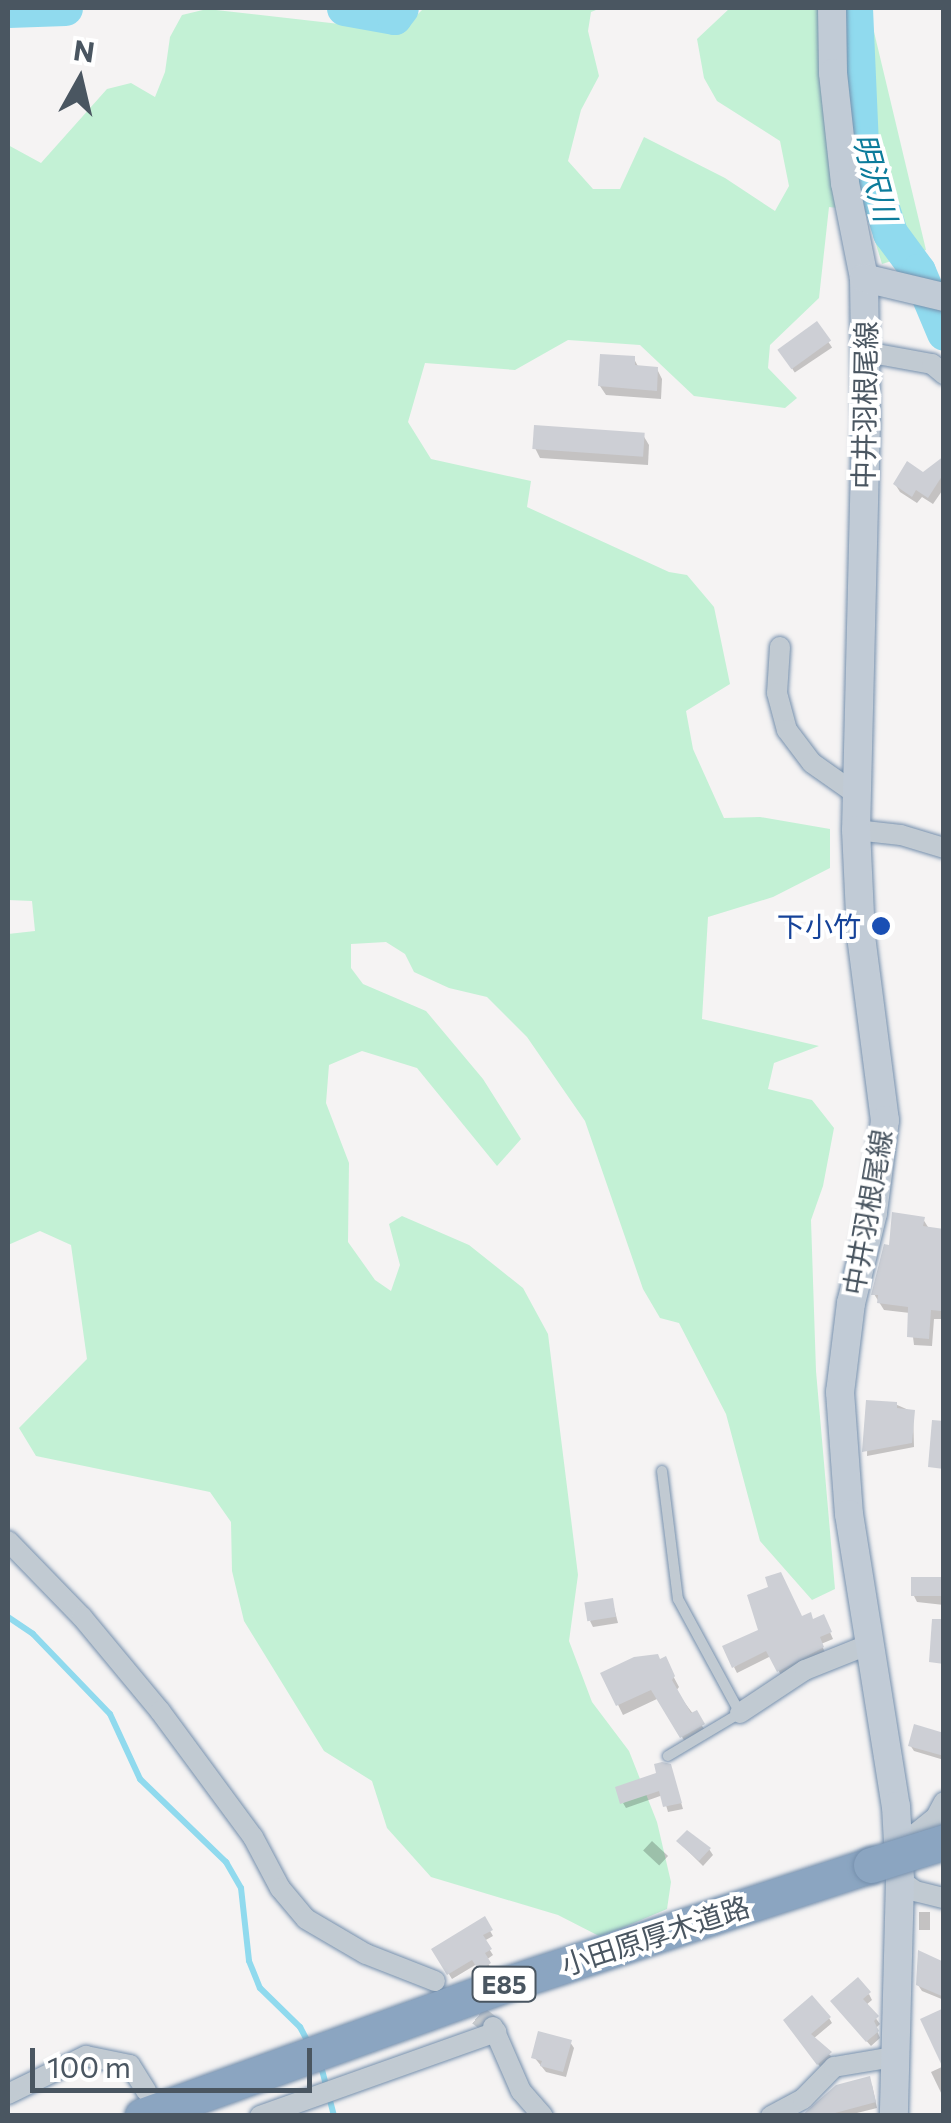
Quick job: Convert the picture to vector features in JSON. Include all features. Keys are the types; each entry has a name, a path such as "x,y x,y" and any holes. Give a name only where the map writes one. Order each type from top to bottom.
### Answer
{"highway":[{"name":"小田原厚木道路","path":"209,2116 886,1870 944,1842"},
{"name":"小田原厚木道路","path":"144,2103 506,1984 886,1870 944,1866"}],"main road":[{"name":"中井羽根尾線","path":"832,8 845,183 864,278 866,352 856,830 861,936 885,1120 873,1214 851,1303 840,1392 849,1514 870,1644 886,1870 894,2116"},
{"path":"864,278 944,297"}],"street":[{"path":"866,352 932,364 944,374"},
{"path":"780,647 777,693 787,730 812,763 856,794"},
{"path":"856,830 901,836 944,848"},
{"path":"8,1542 82,1618 160,1711 253,1837 280,1888 306,1918 366,1954 435,1982"},
{"path":"740,1714 805,1670 870,1644"},
{"path":"944,1802 936,1817 886,1870 915,1891 944,1898"},
{"path":"260,2116 495,2029 521,2091 543,2116"},
{"path":"8,2094 86,2056 130,2065 144,2103"},
{"path":"771,2116 803,2099 834,2067 894,2057"}],"lane":[{"path":"662,1471 678,1599 740,1714 668,1756"}],"green space":[{"path":"424,8 601,8 591,12 588,31 599,76 581,110 568,161 593,189 620,189 644,137 725,178 775,211 789,186 780,141 717,101 704,78 697,39 730,8 813,8 870,15 926,250 882,264 866,211 829,207 819,298 770,345 768,368 797,398 785,408 694,396 640,345 568,340 515,370 425,363 408,422 431,459 531,481 527,507 669,572 687,575 714,607 730,684 686,711 693,749 724,818 760,817 830,829 830,868 773,897 708,917 702,1019 819,1046 774,1063 768,1089 812,1100 834,1128 823,1186 811,1220 816,1371 835,1589 812,1600 760,1541 726,1414 679,1323 660,1318 643,1289 585,1121 527,1037 487,997 449,988 414,972 405,954 386,942 351,944 351,968 363,984 426,1011 483,1079 521,1139 497,1166 417,1068 362,1051 329,1065 326,1103 349,1163 348,1242 375,1280 391,1291 400,1265 389,1224 402,1216 469,1245 523,1288 548,1334 578,1575 569,1641 592,1702 629,1751 657,1822 671,1882 667,1909 601,1937 558,1915 431,1877 387,1828 372,1781 324,1751 244,1621 232,1571 231,1522 210,1492 36,1456 19,1428 87,1359 71,1245 40,1231 8,1245 8,934 35,931 32,901 8,900 8,145 41,163 107,89 131,83 155,97 165,72 170,37 182,15 207,9 401,31"}],"building":[{"path":"817,321 831,340 791,369 777,350"},
{"path":"600,354 635,356 635,365 658,367 657,391 598,386"},
{"path":"534,425 645,433 643,457 532,449"},
{"path":"944,456 944,473 928,498 916,490 912,497 893,484 907,461 923,472"},
{"path":"892,1212 925,1217 923,1226 944,1229 944,1302 941,1311 931,1310 929,1339 907,1337 908,1307 877,1303 878,1295 871,1295 884,1244 889,1245"},
{"path":"866,1400 897,1402 897,1408 915,1410 912,1443 862,1452"},
{"path":"932,1420 944,1421 944,1469 928,1467"},
{"path":"781,1572 802,1616 811,1612 813,1619 824,1614 832,1632 820,1637 824,1647 777,1672 766,1651 732,1668 722,1646 758,1630 747,1595 768,1587 765,1577"},
{"path":"911,1577 944,1577 944,1596 911,1596"},
{"path":"613,1598 616,1617 587,1621 584,1603"},
{"path":"932,1619 944,1619 944,1664 929,1662"},
{"path":"658,1654 660,1659 666,1656 675,1676 672,1680 691,1713 697,1710 705,1724 680,1738 651,1690 616,1706 600,1673 634,1657"},
{"path":"914,1724 944,1733 944,1756 908,1746"},
{"path":"654,1764 671,1764 682,1803 663,1807 659,1791 620,1804 615,1787 656,1773"},
{"path":"687,1830 711,1848 699,1861 676,1841"},
{"path":"485,1916 493,1930 483,1935 492,1949 485,1953 491,1963 479,1971 472,1960 447,1975 431,1949"},
{"path":"918,1950 944,1962 944,1997 916,1985"},
{"path":"858,1977 871,1992 863,1999 879,2016 874,2021 879,2031 866,2042 830,2001"},
{"path":"812,1995 831,2017 811,2034 832,2052 817,2065 783,2020"},
{"path":"944,2008 944,2070 920,2019"},
{"path":"538,2031 572,2040 563,2072 540,2066 542,2061 531,2058"},
{"path":"870,2076 876,2102 824,2116 801,2116 836,2085"}],"waterway":[{"name":"明沢川","path":"8,10 65,8"},
{"name":"明沢川","path":"344,8 394,17 401,8"},
{"name":"明沢川","path":"855,8 861,143 890,233 918,271 944,333"},
{"path":"8,1617 33,1634 110,1714 140,1779 226,1862 241,1888 249,1961 260,1988 300,2027 308,2042"},
{"path":"321,2066 334,2116"}],"tunnel":[{"path":"455,1997 493,2027"}],"place":[{"name":"下小竹","path":"881,926"}]}
